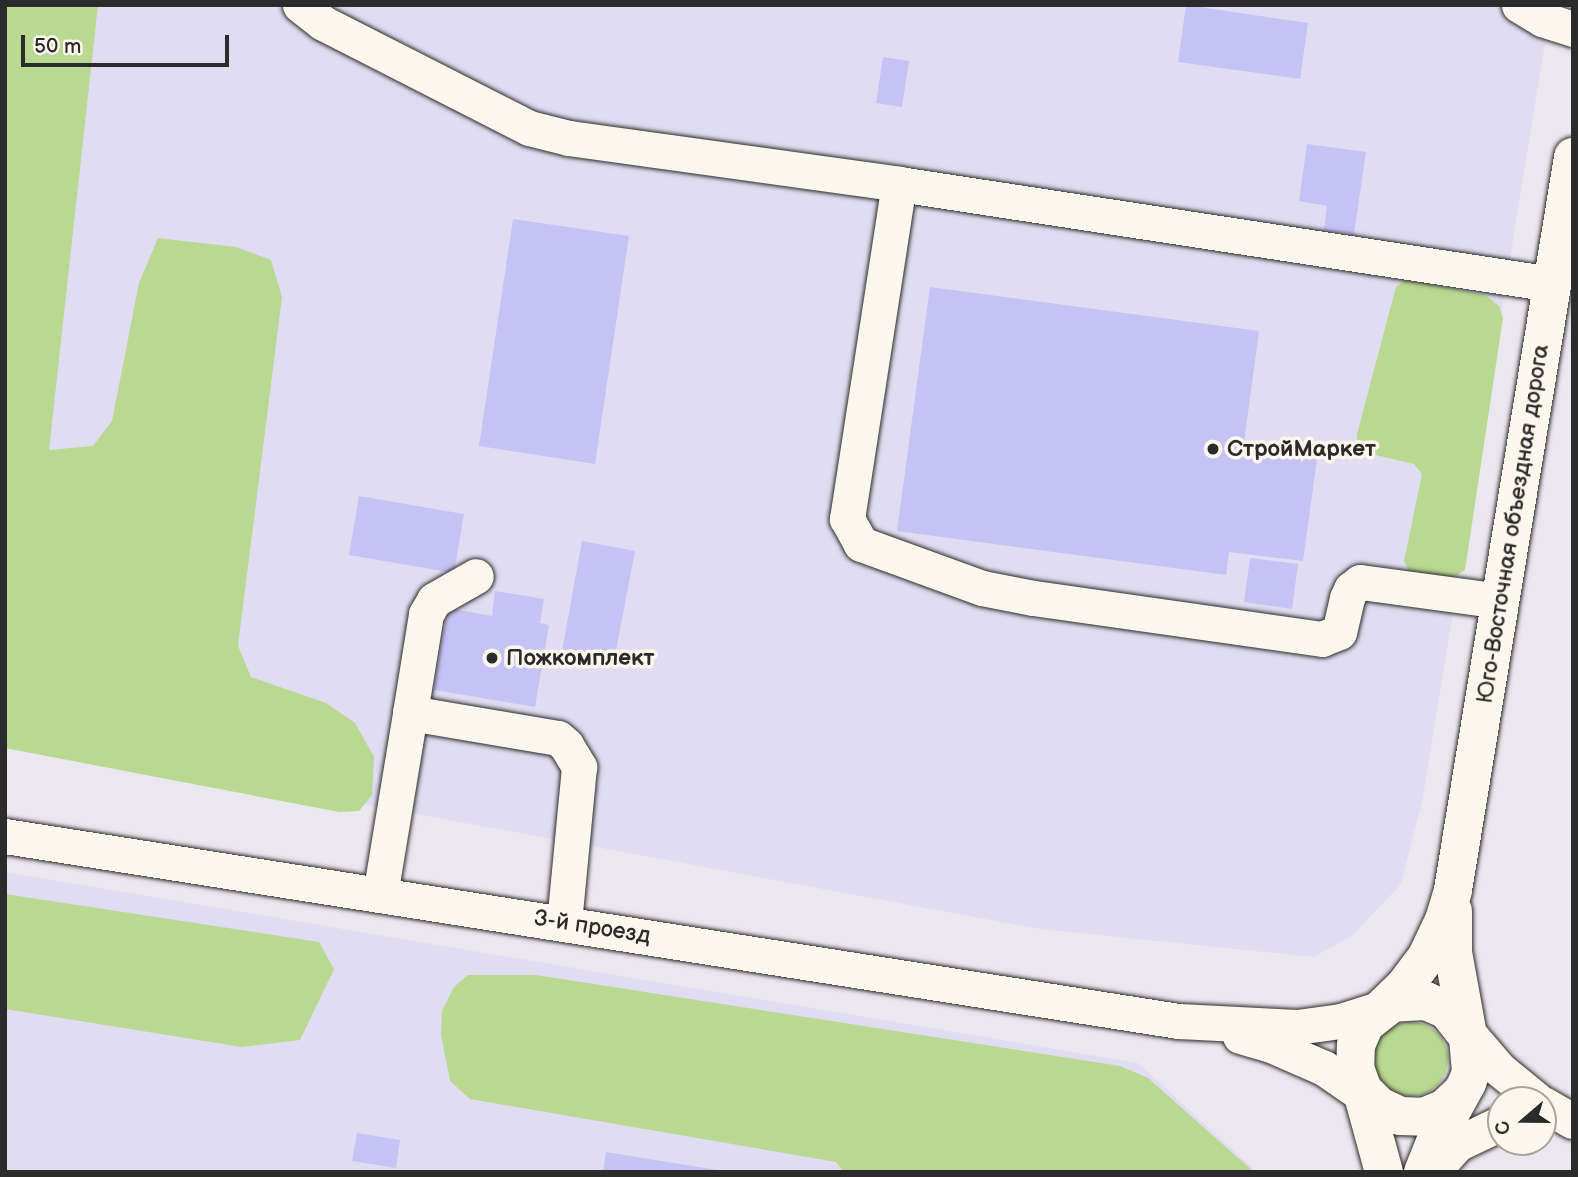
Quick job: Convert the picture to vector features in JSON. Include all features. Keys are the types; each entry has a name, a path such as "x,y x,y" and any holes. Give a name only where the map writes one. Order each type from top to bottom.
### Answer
{"main road":[{"name":"Юго-Восточная объездная дорога","path":"1453,890 1573,157"},
{"path":"1382,1160 1367,1094 1354,1057 1359,1034 1373,1015 1404,987 1426,958 1444,920 1453,890"},
{"path":"1423,1172 1445,1107 1471,1072 1453,952 1453,890"},
{"path":"1382,1008 1403,1000 1426,1001 1447,1010 1466,1032"},
{"path":"1367,1094 1400,1116 1445,1107"}],"street":[{"path":"300,5 323,23 391,60 529,128 569,138 899,184 1552,284"},
{"path":"1519,5 1542,19 1573,29"},
{"path":"899,184 847,519 860,544 982,588 1033,598 1322,639 1339,632 1347,598 1351,589 1360,582 1501,601"},
{"path":"380,895 426,614 434,600 476,576"},
{"path":"410,713 558,738 566,745 579,766 564,923"},
{"name":"3-й проезд","path":"5,836 1179,1021"},
{"path":"1179,1021 1297,1027 1341,1021 1382,1008"},
{"path":"1179,1021 1271,1045 1324,1068 1367,1094"},
{"path":"1466,1032 1500,1069 1520,1086"},
{"path":"1271,1045 1321,1074 1342,1092 1360,1111 1382,1160"},
{"path":"1445,1107 1487,1109"},
{"path":"1432,1172 1457,1144 1487,1130"}],"shaded area":[{"path":"5,5 1551,5 1423,797 1401,884 1352,936 1314,957 1040,929 5,738"},
{"path":"5,872 1138,1063 1257,1172 5,1172"}],"green space":[{"path":"5,5 98,5 49,450 93,446 112,421 139,283 158,238 236,247 271,260 282,297 238,646 251,677 326,703 355,723 374,757 372,795 359,811 339,812 5,748"},
{"path":"1405,280 1485,295 1499,306 1503,318 1465,570 1452,578 1410,574 1404,561 1422,474 1414,464 1367,453 1357,444 1357,434 1396,287"},
{"path":"5,894 319,942 334,969 300,1040 242,1047 5,1009"},
{"path":"468,975 536,975 1120,1066 1148,1078 1254,1172 844,1172 836,1162 470,1099 450,1081 441,1035 442,1011 454,987"},
{"path":"1411,1022 1425,1025 1437,1033 1445,1045 1448,1059 1445,1073 1437,1085 1425,1093 1411,1096 1397,1093 1385,1085 1377,1073 1374,1059 1377,1045 1385,1033 1397,1025"}],"building":[{"path":"1186,5 1308,23 1300,79 1178,62"},
{"path":"883,57 909,61 902,107 876,103"},
{"path":"1307,144 1366,152 1354,234 1324,230 1327,206 1299,201"},
{"path":"513,219 629,236 595,464 479,446"},
{"path":"930,287 1259,331 1243,450 1317,459 1303,561 1229,552 1226,575 897,531"},
{"path":"359,496 464,514 454,573 349,555"},
{"path":"582,541 635,551 614,661 562,651"},
{"path":"1250,558 1298,564 1292,609 1244,602"},
{"name":"Пожкомплект","path":"495,591 544,599 540,623 549,625 535,707 434,690 448,608 492,616"},
{"path":"357,1133 400,1140 396,1168 352,1161"},
{"path":"606,1152 717,1170 717,1172 603,1172"}],"place":[{"name":"СтройМаркет","path":"1213,449"},
{"name":"Пожкомплект","path":"492,658"}]}
